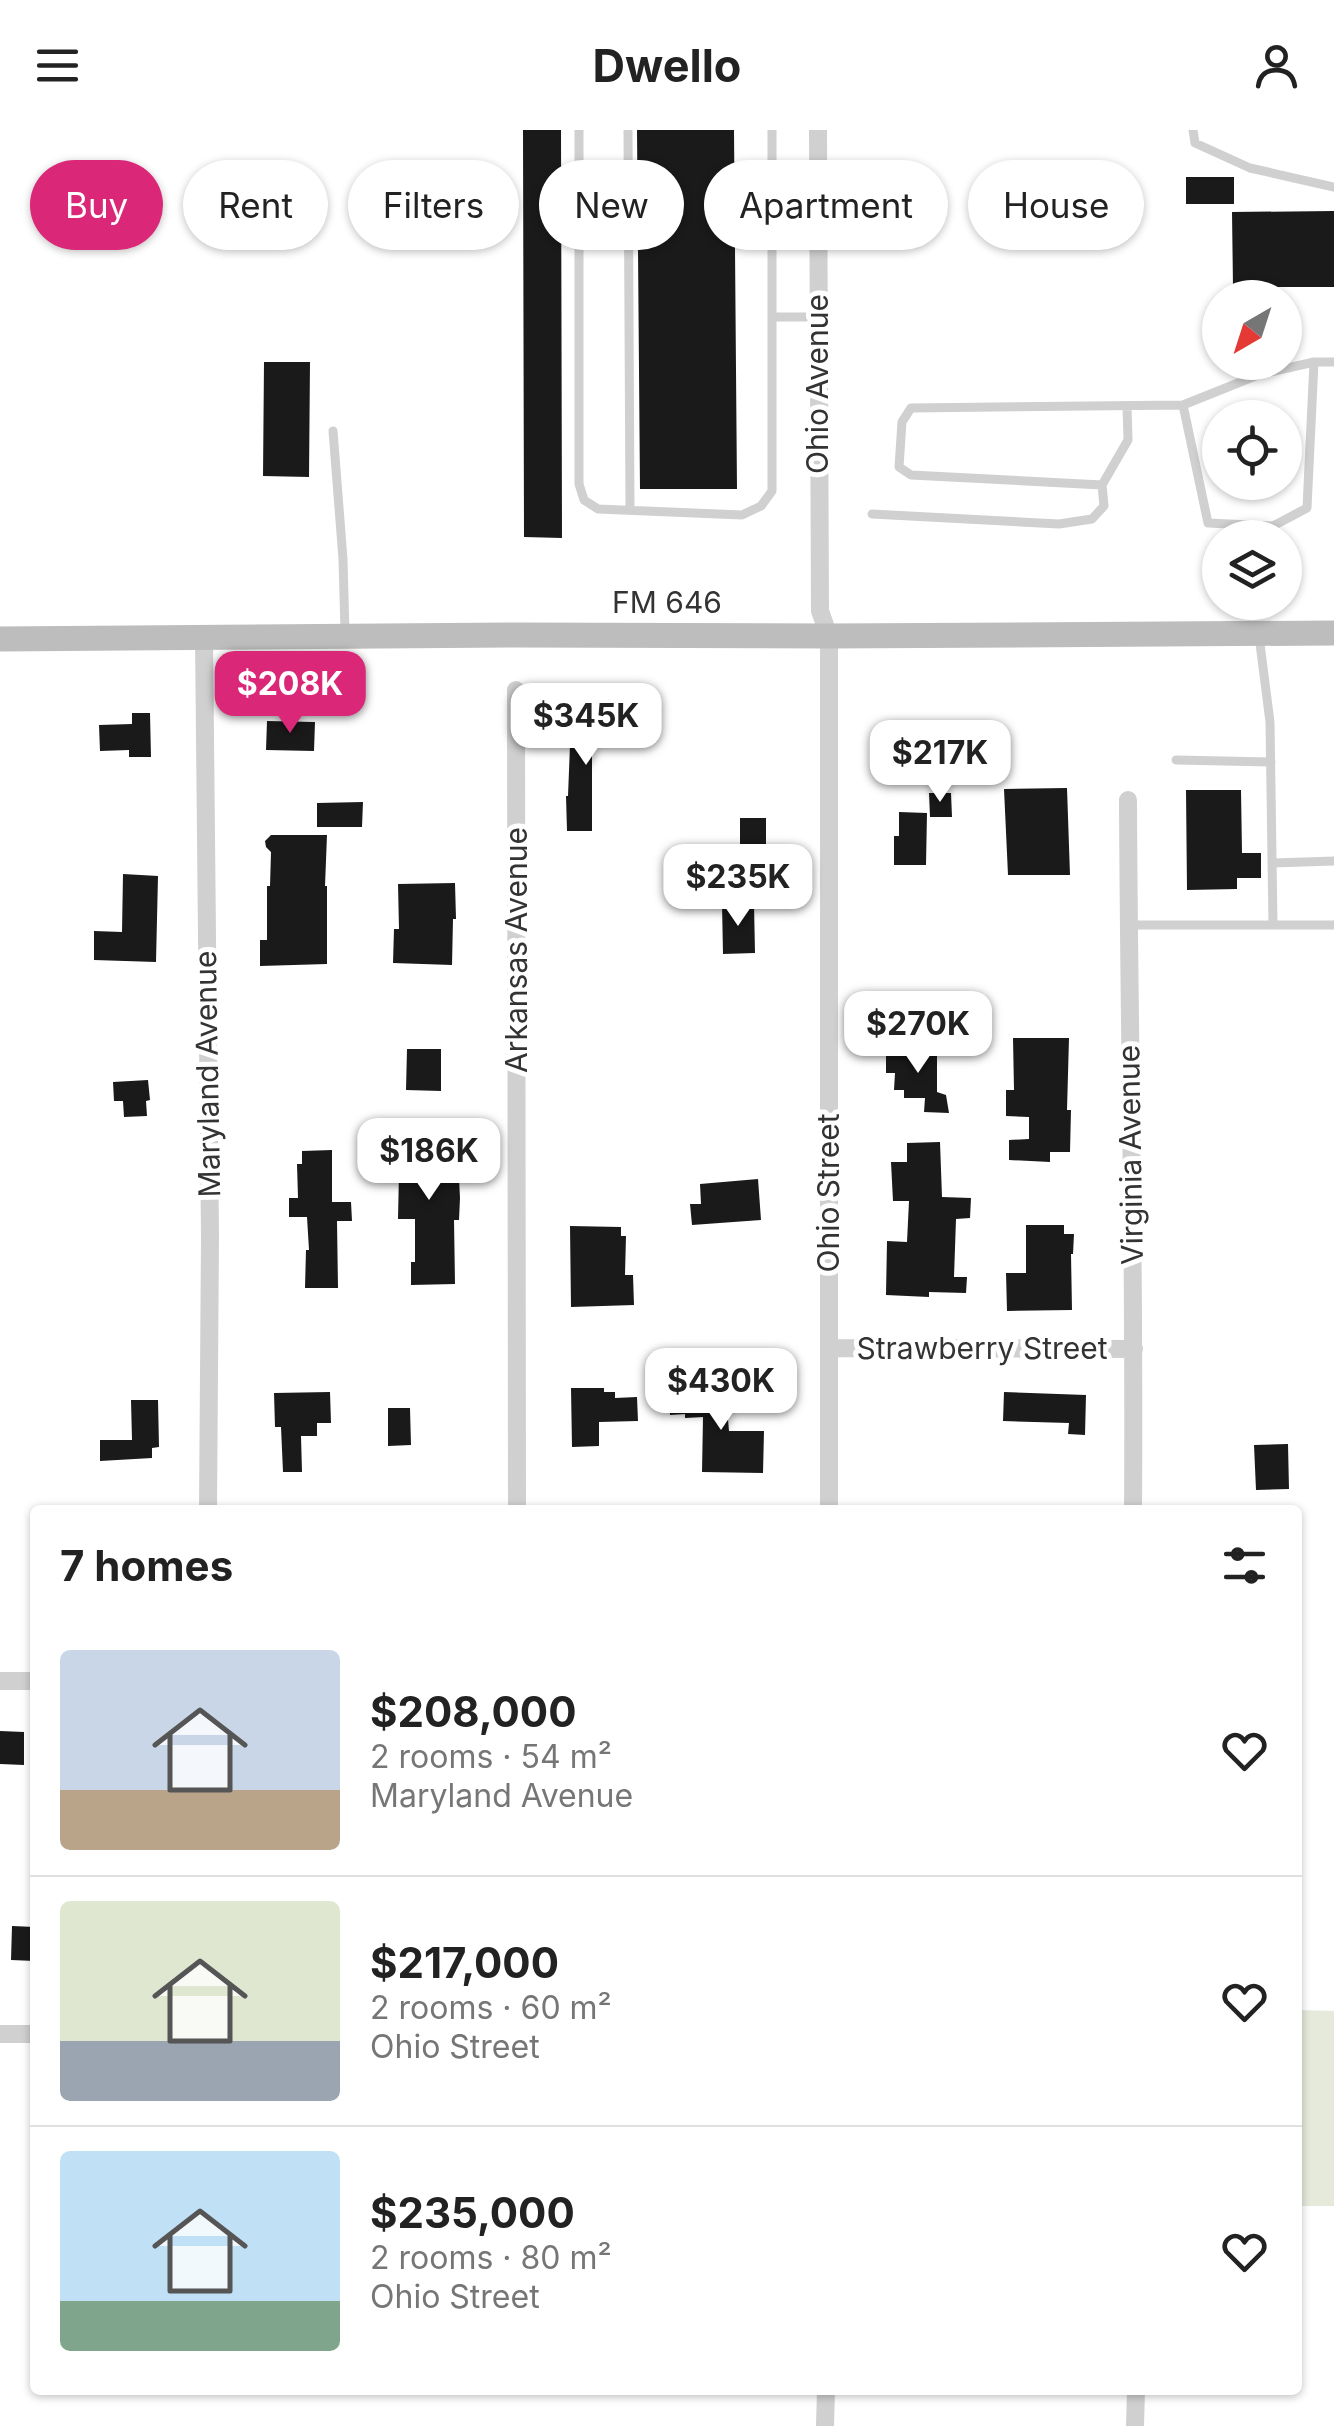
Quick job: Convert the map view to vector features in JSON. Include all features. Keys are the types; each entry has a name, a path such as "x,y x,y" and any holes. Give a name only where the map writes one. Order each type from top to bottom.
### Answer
{"main road":[{"name":"FM 646","path":"0,639 1334,633"}],"street":[{"name":"Ohio Avenue","path":"818,130 820,611 829,636"},
{"name":"Ohio Street","path":"829,636 829,1505"},
{"name":"Maryland Avenue","path":"204,637 210,1237 208,1505"},
{"name":"Arkansas Avenue","path":"516,690 517,1505"},
{"name":"Virginia Avenue","path":"1128,800 1133,1505"},
{"name":"Strawberry Street","path":"829,1348 1134,1349"},
{"path":"0,1682 30,1682"},
{"path":"0,2034 30,2034"},
{"path":"825,2426 826,2395"},
{"path":"1135,2426 1136,2395"}],"lane":[{"path":"579,130 579,484 584,500 598,509 742,515 761,506 772,491 772,130"},
{"path":"628,130 630,510"},
{"path":"1193,130 1196,142 1250,168 1334,187"},
{"path":"772,317 818,317"},
{"path":"1102,485 911,475 899,468 902,422 912,408 1183,405 1258,375 1314,362 1334,362"},
{"path":"1183,405 1208,524 1273,526 1307,508 1314,362"},
{"path":"872,514 1060,524 1092,520 1104,506 1102,485 1128,440 1127,406"},
{"path":"333,431 345,636"},
{"path":"1259,633 1270,722 1273,925"},
{"path":"1176,760 1271,762"},
{"path":"1273,863 1334,861"},
{"path":"1128,925 1334,925"}],"shaded area":[{"path":"1302,2010 1334,2011 1334,2206 1302,2206"}],"building":[{"path":"523,130 561,130 561,160 539,160 539,250 561,250 562,538 524,537"},
{"path":"637,130 734,130 734,160 704,160 704,250 735,250 737,489 640,489 638,250 684,250 684,160 637,160"},
{"path":"1186,177 1234,177 1234,204 1186,204"},
{"path":"1334,211 1334,287 1302,287 1302,280 1233,280 1232,212"},
{"path":"264,362 310,362 309,477 263,476"},
{"path":"132,713 150,713 151,757 129,757 129,750 100,751 99,725 132,724"},
{"path":"571,720 624,722 623,746 592,745 592,831 567,831"},
{"path":"267,721 315,722 314,751 266,750"},
{"path":"1067,788 1070,875 1008,875 1004,789"},
{"path":"1186,790 1241,790 1242,853 1261,853 1261,878 1237,878 1237,889 1187,890"},
{"path":"929,793 951,793 952,817 930,817"},
{"path":"363,802 362,827 317,827 317,803"},
{"path":"899,812 927,813 926,865 894,865"},
{"path":"740,818 766,818 766,865 740,865"},
{"path":"271,835 327,835 327,964 260,966 260,940 267,940 270,886 271,852 265,841"},
{"path":"123,874 158,876 156,962 94,960 94,931 122,932"},
{"path":"688,882 712,882 712,906 688,905"},
{"path":"455,883 452,965 393,963 394,929 399,929 398,884"},
{"path":"722,904 754,904 755,953 723,954"},
{"path":"1013,1038 1069,1038 1070,1152 1050,1152 1050,1162 1009,1160 1009,1140 1029,1139 1029,1117 1006,1116 1006,1090 1014,1090"},
{"path":"896,1046 937,1047 937,1092 946,1095 949,1113 924,1112 925,1098 904,1098 904,1090 894,1090 895,1073 886,1073 886,1052 896,1052"},
{"path":"407,1049 441,1049 441,1091 406,1090"},
{"path":"148,1080 147,1116 124,1117 123,1101 114,1101 113,1082"},
{"path":"454,1135 460,1198 459,1220 454,1220 455,1284 411,1285 415,1219 398,1219 399,1172 392,1172 391,1136"},
{"path":"940,1142 942,1197 971,1198 970,1218 956,1219 954,1277 967,1277 966,1293 929,1292 929,1297 886,1295 887,1241 907,1242 909,1201 893,1201 891,1162 907,1162 907,1143"},
{"path":"332,1150 332,1202 351,1202 352,1221 337,1221 338,1288 305,1288 307,1217 289,1217 289,1198 298,1198 297,1164 302,1164 302,1151"},
{"path":"758,1179 761,1220 692,1225 690,1204 701,1204 700,1184"},
{"path":"1026,1225 1064,1225 1064,1234 1074,1234 1072,1310 1007,1311 1006,1273 1026,1273"},
{"path":"570,1226 621,1227 621,1236 626,1236 625,1275 633,1275 634,1305 571,1307"},
{"path":"725,1385 729,1431 764,1431 763,1473 702,1472 703,1417 670,1415 669,1399 685,1398 684,1388"},
{"path":"571,1388 604,1388 604,1392 615,1392 615,1398 637,1397 638,1421 599,1422 599,1446 572,1447"},
{"path":"330,1392 331,1423 317,1423 317,1436 301,1436 302,1472 283,1472 281,1427 275,1427 274,1393"},
{"path":"1004,1392 1086,1395 1085,1435 1068,1434 1069,1423 1003,1421"},
{"path":"131,1400 158,1400 159,1447 152,1448 152,1458 100,1461 100,1440 132,1440"},
{"path":"388,1408 410,1408 411,1445 388,1446"},
{"path":"1288,1444 1289,1489 1256,1490 1254,1445"},
{"path":"0,1731 24,1732 24,1765 0,1764"},
{"path":"12,1926 30,1927 30,1961 11,1960"}]}
